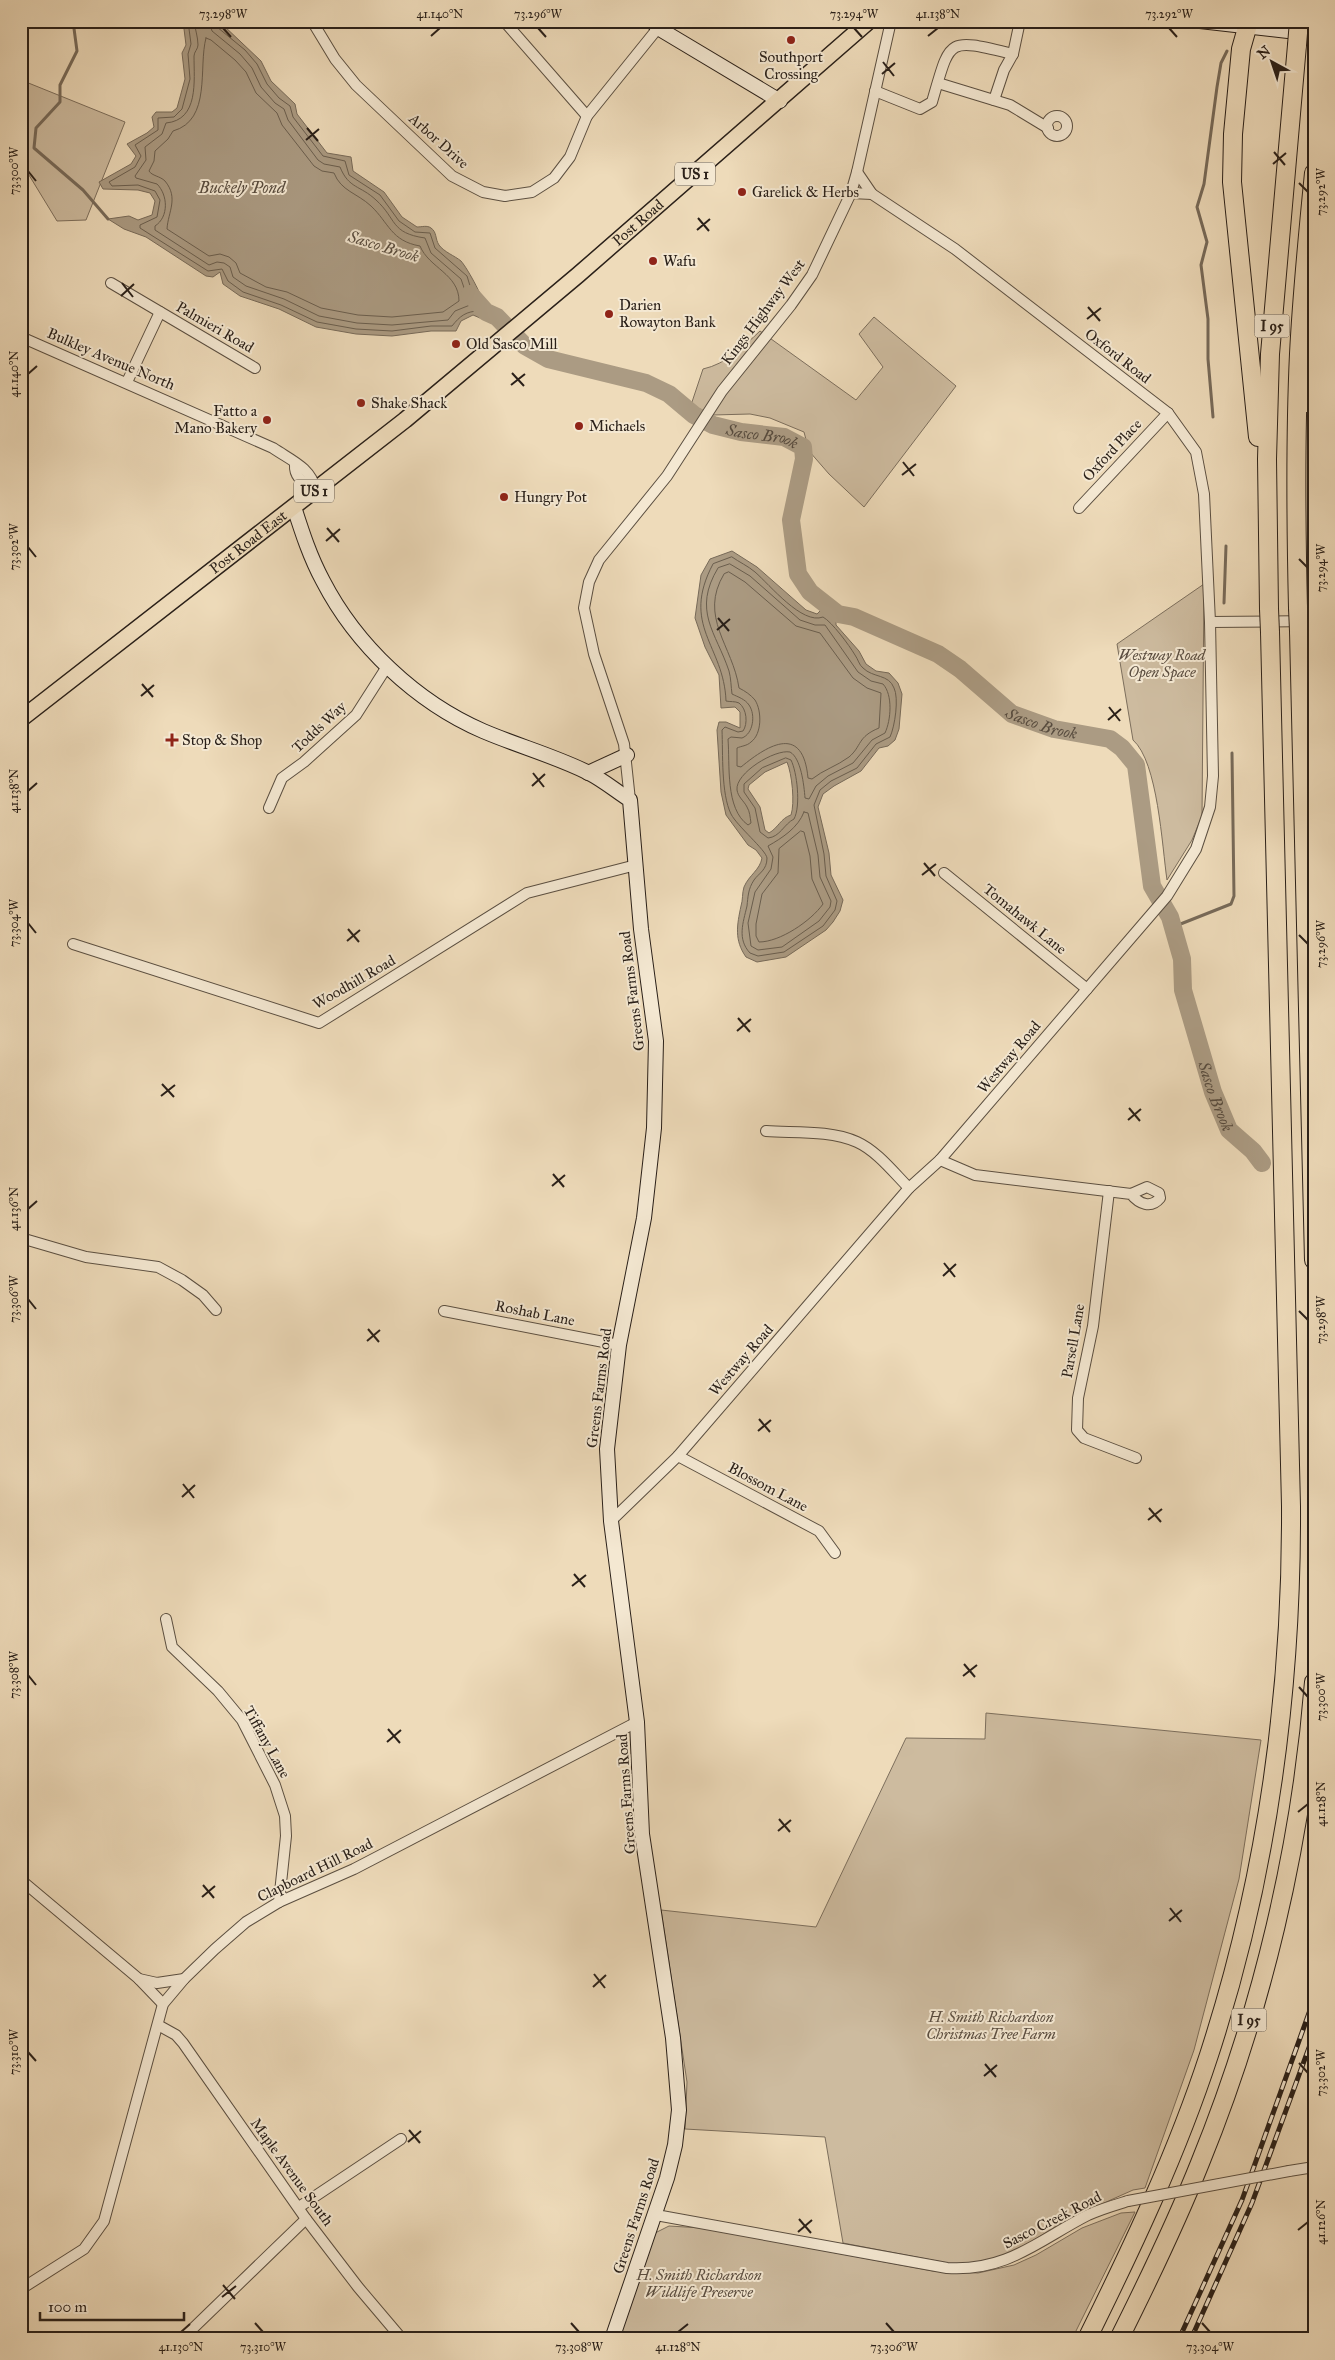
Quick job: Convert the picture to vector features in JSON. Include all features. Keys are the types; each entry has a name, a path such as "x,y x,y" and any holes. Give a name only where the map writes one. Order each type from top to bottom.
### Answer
{"highway":[{"name":"I 95","path":"1087,2339 1159,2186 1197,2089 1219,2022 1238,1955 1261,1853 1282,1715 1290,1610 1291,1506 1267,459 1271,337 1299,21"},
{"path":"1247,24 1241,49 1233,134 1232,182 1250,344 1268,564"},
{"name":"I 95","path":"1314,173 1299,354 1296,495 1314,1260"},
{"path":"1296,495 1314,353"},
{"name":"I 95","path":"1119,2339 1170,2234 1197,2170 1225,2096 1249,2021 1274,1929 1289,1860 1306,1757 1314,1682"}],"main road":[{"name":"Post Road","path":"496,345 780,101 869,21"},
{"name":"Post Road East","path":"21,719 316,490 496,345"}],"street":[{"name":"Arbor Drive","path":"312,21 336,59 356,85 452,176 483,192 505,196 532,192 554,178 570,157 587,116 655,25"},
{"path":"504,21 587,116"},
{"name":"Kings Highway West","path":"599,560 667,476 722,391 791,305 812,275 851,194 891,21"},
{"path":"994,100 1004,70 1013,54 1020,21"},
{"path":"1200,21 1247,24 1314,34"},
{"path":"655,25 780,101"},
{"path":"875,91 920,109 932,102 948,53 960,45 967,43 1013,54"},
{"path":"938,84 1010,105 1048,128"},
{"name":"Oxford Road","path":"857,172 872,194 962,254 1168,413 1196,452 1204,494 1210,622"},
{"path":"851,194 872,194"},
{"name":"Palmieri Road","path":"111,283 255,368"},
{"name":"Palmieri Road","path":"127,382 160,312"},
{"name":"Bulkley Avenue North","path":"21,337 259,441 295,465 296,473 303,483 316,490"},
{"name":"Oxford Place","path":"1079,508 1168,413"},
{"path":"294,507 314,562 332,598 352,627 388,665 429,700 469,724 588,773 630,800"},
{"name":"Greens Farms Road","path":"599,560 589,582 584,608 594,654 620,727 627,755 641,929 656,1041 654,1128 644,1218 620,1345 607,1449 611,1521 637,1722 642,1834 673,2038 678,2095 675,2145 656,2215 612,2339"},
{"path":"1210,622 1314,621"},
{"name":"Westway Road","path":"611,1521 678,1456 909,1188 940,1160 1167,896 1196,849 1210,807 1213,776 1210,622"},
{"name":"Todds Way","path":"269,808 282,778 304,762 356,715 388,665"},
{"path":"588,773 627,755"},
{"name":"Woodhill Road","path":"73,944 319,1022 527,893 636,865"},
{"name":"Tomahawk Lane","path":"944,873 1087,989"},
{"path":"766,1132 832,1135 858,1142 876,1155 909,1188"},
{"path":"940,1160 975,1175 1131,1194"},
{"name":"Parsell Lane","path":"1109,1191 1093,1326 1078,1398 1078,1430 1089,1441 1136,1458"},
{"path":"21,1238 86,1257 158,1267 182,1280 203,1295 216,1310"},
{"name":"Roshab Lane","path":"444,1310 620,1345"},
{"name":"Blossom Lane","path":"678,1456 819,1531 835,1553"},
{"name":"Tiffany Lane","path":"166,1619 172,1647 218,1691 242,1720 275,1785 285,1816 286,1836 279,1902"},
{"name":"Clapboard Hill Road","path":"21,2289 84,2249 104,2221 163,2004 184,1979 246,1922 279,1902 354,1869 637,1722"},
{"path":"21,1880 139,1979 163,2004"},
{"path":"139,1979 157,1983 184,1979"},
{"name":"Maple Avenue South","path":"158,2025 176,2035 183,2044 306,2219 358,2287 402,2339"},
{"path":"298,2207 401,2139"},
{"name":"Sasco Creek Road","path":"656,2215 947,2268 964,2269 977,2268 1016,2257 1088,2215 1128,2201 1314,2167"},
{"path":"182,2339 306,2219"}],"green space":[{"path":"21,80 125,122 86,220 57,221 21,162"},
{"path":"874,317 956,386 864,507 829,474 809,451 804,432 770,418 750,414 713,415 691,405 703,369 727,359 760,331 856,400 883,367 859,334"},
{"name":"Westway Road Open Space","path":"1204,584 1202,816 1192,840 1167,880 1158,806 1148,766 1133,740 1117,644"},
{"name":"H. Smith Richardson Christmas Tree Farm","path":"986,1713 1261,1740 1239,1879 1194,2050 1145,2188 1133,2190 1066,2220 1018,2250 1002,2257 974,2264 958,2265 843,2243 825,2137 685,2129 687,2082 661,1910 816,1927 906,1738 985,1739"},
{"name":"H. Smith Richardson Wildlife Preserve","path":"1135,2212 1072,2339 618,2339 655,2233 669,2226 702,2228 933,2271 978,2273 1014,2265 1036,2255 1082,2228 1121,2213"}],"water":[{"name":"Buckely Pond","path":"183,21 222,24 261,61 271,81 295,104 297,114 327,153 351,157 353,171 384,192 402,217 417,227 431,228 441,247 461,261 480,294 486,312 480,318 473,315 461,321 456,331 431,331 392,336 356,334 316,327 279,309 240,296 223,284 220,272 213,277 206,276 146,237 124,229 108,219 129,216 138,220 152,215 155,201 150,193 138,190 103,189 99,182 131,164 136,156 127,144 154,127 152,117 156,112 172,112 177,108 185,79 182,53 186,45"},
{"path":"732,551 757,567 806,610 817,614 821,610 836,620 836,625 859,651 866,664 876,671 889,673 898,683 902,694 899,729 895,740 888,746 879,748 861,771 823,794 818,807 829,853 831,875 843,900 840,911 826,930 786,957 757,962 746,957 742,951 738,938 738,926 744,887 759,866 762,858 756,850 748,845 726,815 721,792 717,730 719,722 726,722 740,728 740,712 735,707 721,708 719,675 705,647 695,618 701,575 710,559","holes":["787,762 793,796 791,815 769,833 765,830 760,807 748,789 749,785 765,772"]}],"waterway":[{"name":"Sasco Brook","path":"73,21 77,51 60,85 60,102 36,128 34,148 83,190 108,219"},
{"path":"1213,417 1208,359 1208,319 1201,265 1207,242 1197,207 1204,184 1221,63 1227,51"},
{"name":"Sasco Brook","path":"470,294 486,312 497,317 525,346 548,359 646,383 669,394 694,415 713,425 741,432 784,437 803,447 804,459 791,520 798,574 810,592 838,614 854,617 938,654 960,669 1012,714 1054,729 1110,739 1122,748 1136,765 1152,886 1170,917 1182,959 1183,990 1213,1092 1229,1130 1253,1151 1262,1163"},
{"path":"1224,603 1226,546"},
{"path":"1173,927 1231,904 1234,896 1232,753"}],"railway":[{"path":"1179,2339 1242,2200 1314,1999"},
{"path":"1191,2339 1252,2203 1314,2034"}],"place":[{"name":"Southport Crossing","path":"791,40"},
{"name":"Garelick & Herbs","path":"742,192"},
{"name":"Wafu","path":"653,261"},
{"name":"Darien Rowayton Bank","path":"609,314"},
{"name":"Old Sasco Mill","path":"456,344"},
{"name":"Shake Shack","path":"361,403"},
{"name":"Fatto a Mano Bakery","path":"267,420"},
{"name":"Michaels","path":"579,426"},
{"name":"Hungry Pot","path":"504,497"},
{"name":"Stop & Shop","path":"172,740"}]}
